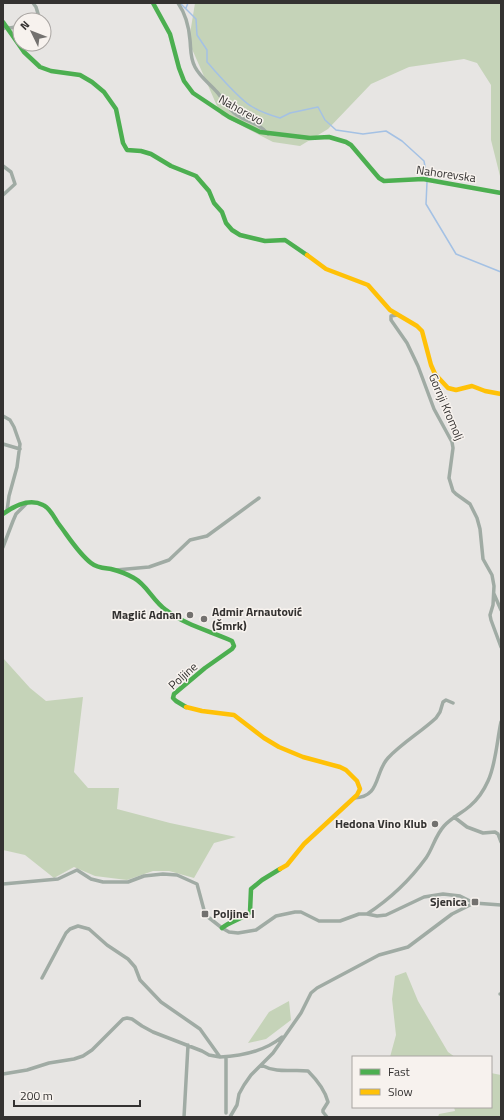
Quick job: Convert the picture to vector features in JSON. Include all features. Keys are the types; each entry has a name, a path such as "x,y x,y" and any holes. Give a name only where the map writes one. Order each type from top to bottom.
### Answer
{"street":[{"path":"33,3 38,12"},
{"name":"Nahorevo","path":"153,3 172,38 180,72 188,88 193,93 248,127 269,134 310,138 329,137 339,139 351,145 379,178 389,182"},
{"path":"178,3 184,12 193,63 196,69 218,93 233,113 262,127 269,134"},
{"path":"4,26 30,59 40,67 47,70 74,73 88,78 96,85 111,102 116,111 125,148 127,150 141,151 151,154 171,166 196,176 209,191 214,203 222,212 226,223 232,230 249,238 265,241 285,240 326,269 368,285 384,305 422,331 431,365 435,374 448,388 456,390 472,386 485,391 501,394"},
{"path":"3,166 11,172 15,184 3,195"},
{"name":"Nahorevska","path":"389,182 406,179 424,179 501,194"},
{"name":"Gornji Kromolj","path":"397,315 391,316 391,320 407,343 418,366 434,409 452,442 453,448 449,478 453,491 470,504 477,518 484,559 492,575 494,586 493,606 490,615 501,647"},
{"path":"3,416 10,420 20,444 17,467 5,512"},
{"path":"3,444 20,449"},
{"path":"113,570 149,567 168,560 190,540 207,536 259,498"},
{"path":"5,512 27,502"},
{"path":"3,547 16,514 27,502"},
{"name":"Poljine","path":"27,502 42,504 47,507 69,538 94,566 113,570 135,579 161,606 174,616 232,641 234,646 232,649 205,668 174,694 174,700 187,708 202,712 229,713 234,715 278,747 303,757 346,770 357,781 360,789 354,798"},
{"path":"494,592 501,610"},
{"path":"222,928 228,923 235,922 245,917 250,912 251,889 262,880 287,865 304,844 354,798 360,798 368,795 372,791 387,759 436,718 440,712 443,702 446,700 453,703"},
{"path":"367,914 385,902 404,884 427,857 434,840 443,826 471,806 481,793 488,780 501,722"},
{"path":"454,817 467,827 483,833 495,832 498,834 501,842"},
{"path":"3,884 58,879 77,870 91,879 103,882 128,882 150,875 177,875 197,884 204,910 211,920 229,932 238,933 256,930 276,916 294,912 301,912 319,921 340,921 359,914 377,916 386,915 424,897 444,894 460,896 474,903 501,905"},
{"path":"230,1117 237,1105 239,1094 244,1085 251,1075 273,1053 301,1013 310,994 317,988 379,955 408,947 452,914 474,903"},
{"path":"42,978 66,933 70,929 78,926 88,929 106,945 128,959 134,967 140,980 162,1002 200,1029 220,1057"},
{"path":"3,1074 27,1070 49,1063 74,1060 83,1056 92,1050 123,1019 127,1018 132,1019 153,1032 188,1045 209,1055 220,1057 251,1053 276,1042 284,1036"},
{"path":"184,1117 188,1045"},
{"path":"226,1056 226,1113"},
{"path":"261,1065 269,1069 289,1072 308,1071 324,1091 328,1102 323,1112 327,1117"}],"green space":[{"path":"195,3 501,3 501,180 491,140 491,85 477,63 464,59 409,67 371,84 328,129 300,146 273,142 221,115 192,49 190,34"},
{"path":"3,658 30,688 46,701 83,697 74,772 88,788 119,788 117,809 170,823 236,837 214,843 194,878 169,871 153,871 127,880 95,876 74,867 54,878 25,855 3,850"},
{"path":"406,972 418,1001 448,1052 454,1056 390,1056 396,1035 392,999 395,976"},
{"path":"289,1001 291,1020 266,1039 248,1043 269,1012"},
{"path":"492,1073 501,1075 501,1117 438,1117 439,1114 455,1111 454,1108 492,1108"}],"waterway":[{"path":"180,3 196,19 197,35 207,50 207,62 234,92 251,106 261,112 280,118 290,113 318,107 325,120 336,130 363,134 386,131 402,141 424,161 427,178"},
{"path":"186,8 188,3"},
{"path":"427,182 426,204 456,254 501,272"}],"traffic: fast":[{"path":"153,3 170,34 184,81 193,93 229,117 260,132 310,138 329,137 346,142 351,145 379,178 384,181 423,179 501,193"},
{"path":"3,22 24,52 40,67 51,71 80,75 92,82 104,92 116,109 123,143 127,150 141,151 151,154 171,166 196,176 209,191 214,203 222,212 226,223 232,230 240,235 265,241 285,240 307,255"},
{"path":"3,514 12,508 32,502 45,506 50,510 77,549 93,565 111,569 134,578 143,585 161,606 173,615 189,624 232,641 234,646 232,649 205,668 174,694 173,698 186,707"},
{"path":"222,928 250,912 251,889 280,869"}],"traffic: slow":[{"path":"307,255 326,269 368,285 390,310 417,326 422,331 431,365 435,374 448,388 456,390 472,386 485,391 501,394"},
{"path":"186,707 202,711 234,715 264,738 279,747 303,757 340,767 346,770 357,781 360,789 357,795 304,844 287,865 280,869"}],"place":[{"name":"Maglić Adnan","path":"190,615"},
{"name":"Admir Arnautović (Šmrk)","path":"204,619"},
{"name":"Hedona Vino Klub","path":"435,824"},
{"name":"Sjenica","path":"475,902"},
{"name":"Poljine I","path":"205,914"}]}
